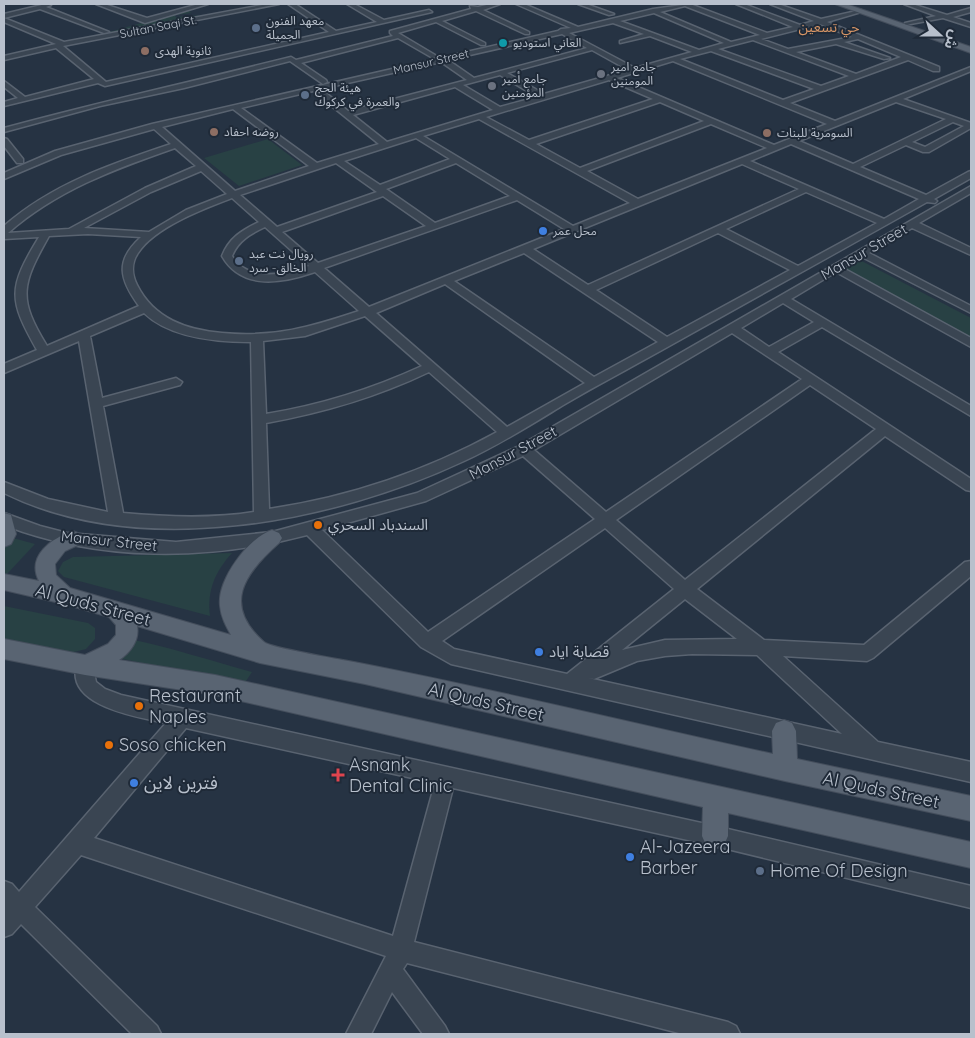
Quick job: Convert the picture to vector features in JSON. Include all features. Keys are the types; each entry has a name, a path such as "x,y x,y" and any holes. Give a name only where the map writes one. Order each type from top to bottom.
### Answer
{"main road":[{"path":"839,4 971,50"},
{"path":"851,4 971,47"},
{"path":"4,519 6,534 4,539"},
{"path":"260,653 244,639 237,628 229,602 231,590 243,566 254,553 272,538"},
{"path":"64,595 48,581 45,574 45,562 58,546 73,539"},
{"name":"Al Quds Street","path":"4,582 64,595 260,653 365,674 784,769 971,809"},
{"path":"85,665 113,653 123,644 127,635 127,624 116,610"},
{"path":"4,649 85,665 215,685 971,855"},
{"path":"784,731 784,769"},
{"path":"715,836 716,798"}],"street":[{"path":"4,18 53,4"},
{"path":"99,4 146,20"},
{"path":"4,58 62,45 204,4"},
{"name":"Sultan Saqi St.","path":"62,45 247,6 276,4"},
{"path":"291,4 335,33"},
{"path":"350,4 383,22"},
{"path":"465,4 527,33"},
{"path":"433,56 392,32 497,4"},
{"path":"519,4 576,28"},
{"path":"582,4 648,35 700,52"},
{"name":"Mansur Street","path":"4,169 20,161 73,143 144,124 323,82 442,59 576,28 611,17 665,4"},
{"path":"686,4 766,35"},
{"name":"Mansur Street","path":"4,176 58,153 155,126 314,88 527,33 686,4"},
{"path":"739,4 799,27"},
{"path":"773,4 860,37 906,58 936,69"},
{"path":"906,4 971,25"},
{"path":"40,7 106,32"},
{"path":"174,7 184,10"},
{"path":"421,8 483,44"},
{"path":"907,24 971,10"},
{"path":"653,11 731,44"},
{"path":"859,11 609,77 315,166 233,194 170,222 151,234 132,252 126,270 134,291 146,308 164,321 187,330 214,335 257,338 283,336 318,329 367,312 896,99 958,77 971,69"},
{"path":"4,130 111,89 274,46 429,12"},
{"path":"4,18 62,45 111,89"},
{"path":"561,31 634,70"},
{"path":"622,42 648,35"},
{"path":"4,104 23,99 111,89 184,86 400,36"},
{"path":"788,51 860,37"},
{"path":"753,38 855,76"},
{"path":"835,42 895,61"},
{"path":"274,46 323,82"},
{"path":"346,114 593,48"},
{"path":"712,49 821,89"},
{"path":"4,51 14,55"},
{"path":"782,103 906,58"},
{"path":"442,59 472,80"},
{"path":"674,59 835,124"},
{"path":"502,73 543,97"},
{"path":"609,77 774,148"},
{"path":"4,84 23,99"},
{"path":"457,85 499,110"},
{"path":"314,88 386,144"},
{"path":"528,143 660,99"},
{"path":"896,99 970,125"},
{"path":"235,107 315,166"},
{"path":"479,116 638,202"},
{"path":"852,168 953,120"},
{"path":"580,171 712,121"},
{"path":"905,142 926,150 970,125"},
{"path":"4,126 16,126"},
{"path":"155,126 506,433"},
{"path":"416,135 571,230"},
{"path":"4,141 20,161"},
{"path":"790,141 943,206"},
{"path":"4,231 29,208 66,187 130,161 177,145"},
{"path":"337,160 433,226"},
{"path":"275,231 457,160"},
{"path":"742,161 883,222"},
{"path":"72,231 124,202 202,167"},
{"name":"Mansur Street","path":"4,486 39,502 75,513 148,522 222,522 262,516 336,500 420,474 506,433 971,174"},
{"path":"587,290 806,189"},
{"name":"Mansur Street","path":"4,519 38,532 73,539 176,548 272,538 421,497 475,474 524,449 971,189"},
{"path":"266,223 242,235 230,248 227,256 235,268 251,276 275,278 295,275 317,268 517,197"},
{"path":"912,224 971,252"},
{"path":"718,229 798,270"},
{"path":"4,236 72,231 151,234"},
{"path":"44,351 21,305 21,289 30,260 46,233"},
{"path":"524,248 667,342"},
{"path":"862,253 971,310"},
{"path":"836,268 971,344"},
{"path":"446,280 594,383"},
{"path":"784,299 971,412"},
{"path":"4,369 146,308"},
{"path":"769,352 822,322"},
{"path":"733,328 971,486"},
{"path":"84,334 117,519"},
{"path":"257,338 262,516"},
{"path":"642,356 662,369"},
{"path":"260,420 307,411 352,399 393,384 430,367"},
{"path":"427,642 811,379"},
{"path":"96,404 176,382"},
{"path":"570,682 885,429"},
{"path":"524,449 686,590 761,647 872,749"},
{"path":"310,528 427,642 450,656 971,772"},
{"path":"570,682 621,658 652,650 684,646 761,647 867,653 971,567"},
{"path":"85,665 86,682 98,695 182,718 446,778 715,836 971,897"},
{"path":"4,926 77,844 182,718"},
{"path":"358,1034 402,950 446,778"},
{"path":"77,844 402,950 728,1034"},
{"path":"4,892 150,1034"},
{"path":"391,972 437,1034"}],"green space":[{"path":"184,11 191,11 189,12 192,13 176,15 175,17 204,15 117,33 102,34"},
{"path":"268,139 302,165 239,186 204,158"},
{"path":"852,256 971,318 971,338 835,265"},
{"path":"13,538 35,544 7,574 4,573 4,549"},
{"path":"232,553 217,574 211,590 210,616 64,577 58,571 63,562 73,557"},
{"path":"4,606 88,623 95,628 95,639 86,649 70,653 4,639"},
{"path":"129,639 252,672 244,684 118,658"}],"place":[{"name":"معهد الفنون الجميلة","path":"256,28"},
{"name":"العاني استوديو","path":"503,43"},
{"name":"ثانوية الهدى","path":"145,51"},
{"name":"جامع امير المومنين","path":"601,74"},
{"name":"جامع أمير المؤمنين","path":"492,86"},
{"name":"هيئة الحج والعمرة في كركوك","path":"305,95"},
{"name":"روضه احفاد","path":"214,132"},
{"name":"السومرية للبنات","path":"767,133"},
{"name":"محل عمر","path":"543,231"},
{"name":"رويال نت عبد الخالق- سرد","path":"239,261"},
{"name":"السندباد السحري","path":"318,525"},
{"name":"قصابة اياد","path":"539,652"},
{"name":"Restaurant Naples","path":"139,706"},
{"name":"Soso chicken","path":"109,745"},
{"name":"Asnank Dental Clinic","path":"338,775"},
{"name":"فترين لاين","path":"134,783"},
{"name":"Al-Jazeera Barber","path":"630,857"},
{"name":"Home Of Design","path":"760,871"}],"district":[{"name":"حي تسعين","path":"829,27"}]}
